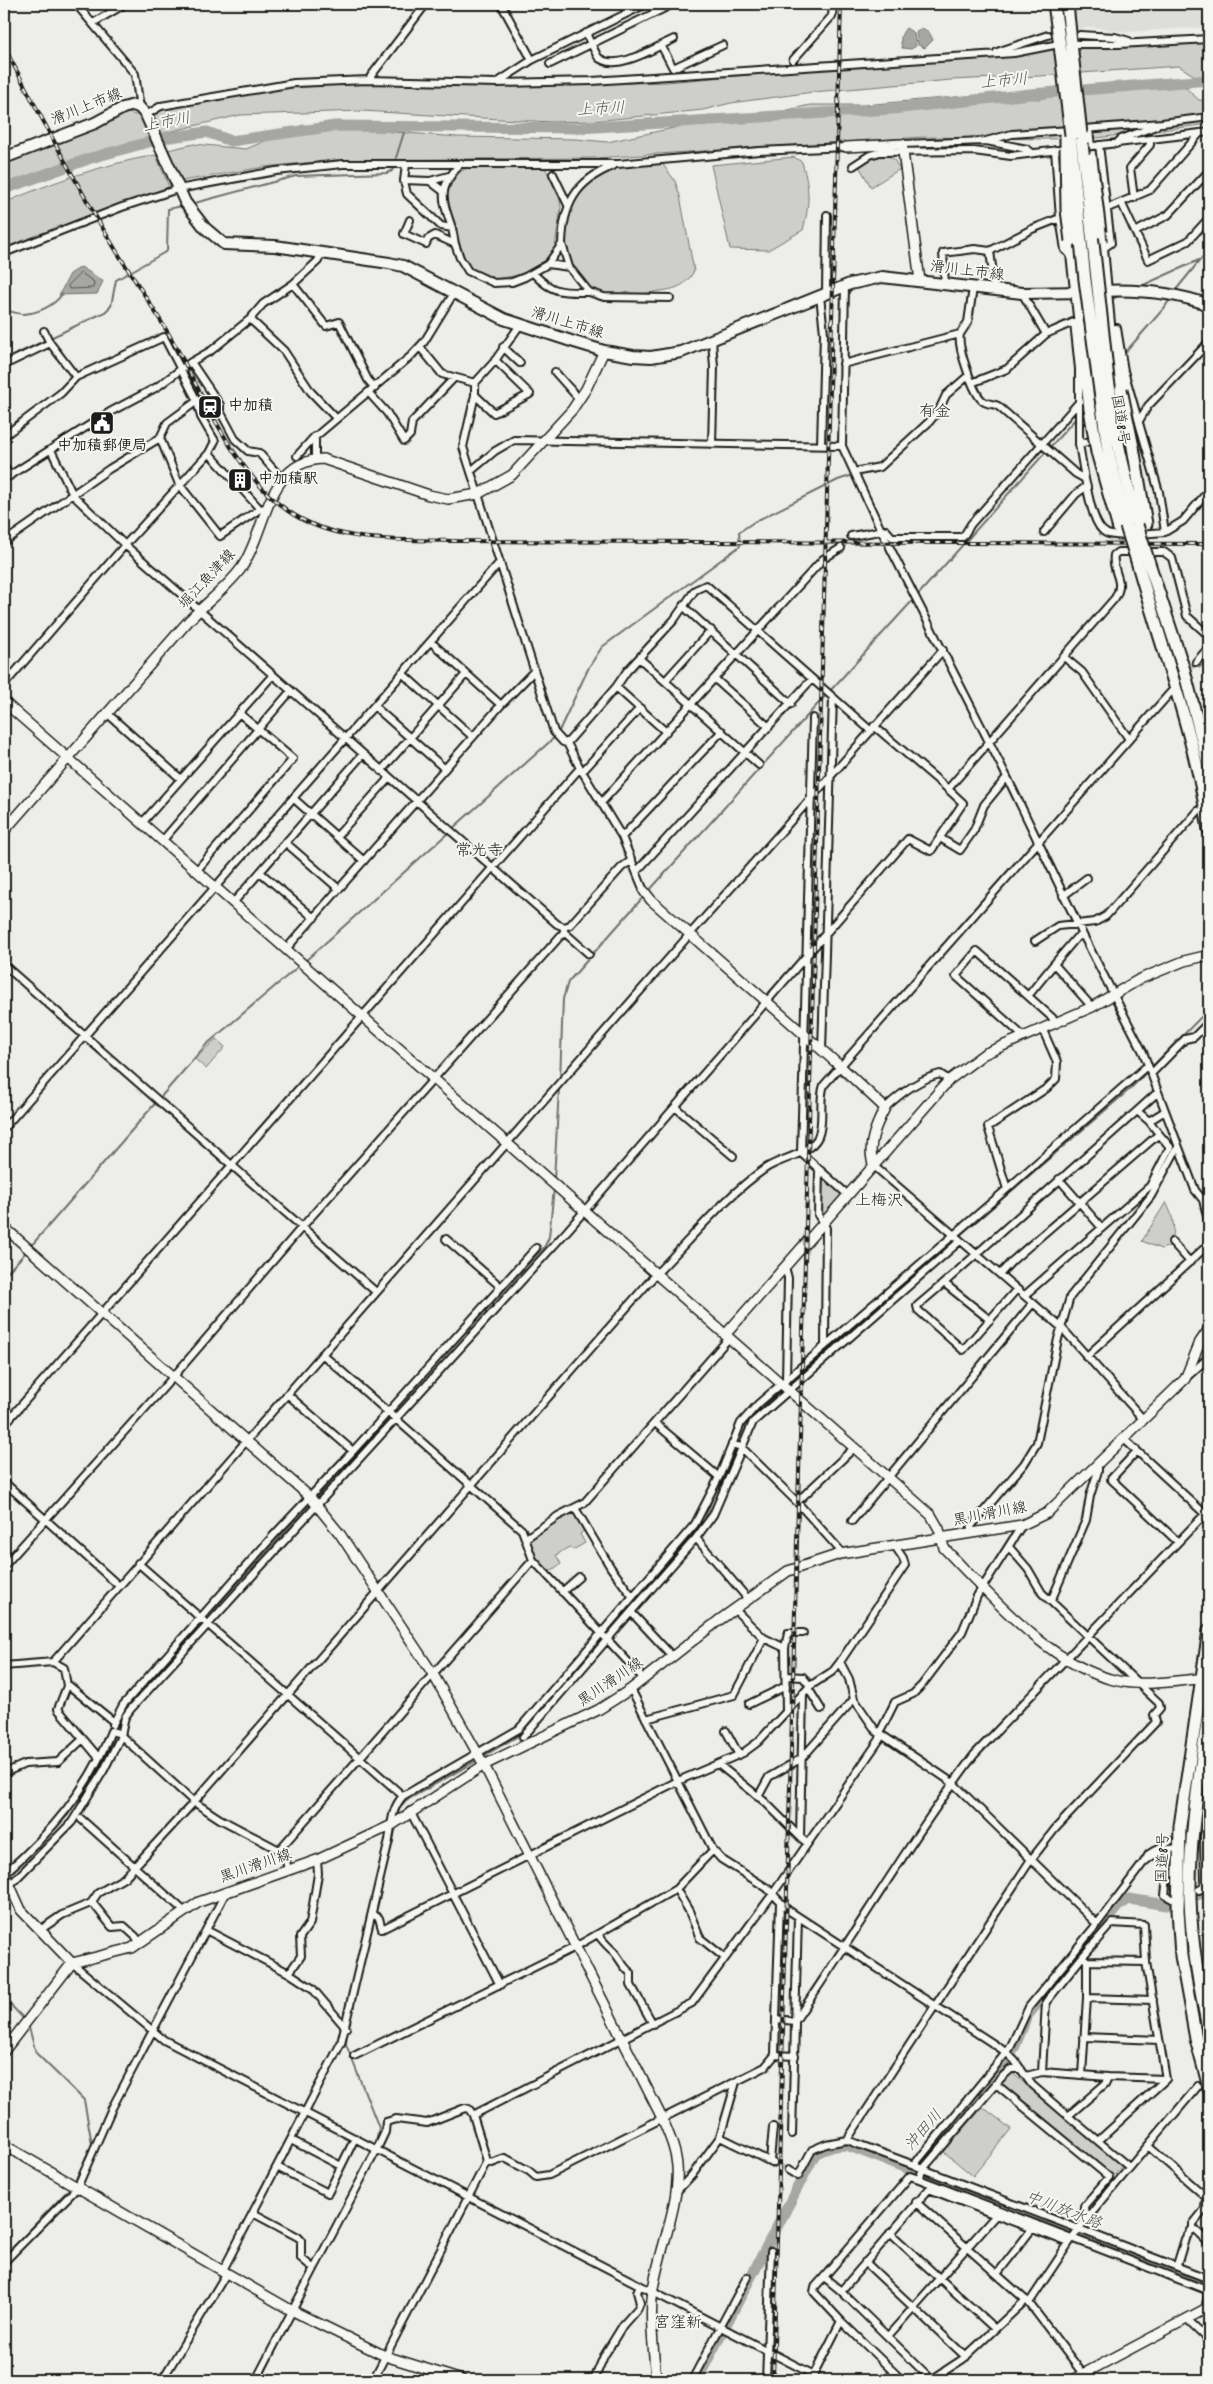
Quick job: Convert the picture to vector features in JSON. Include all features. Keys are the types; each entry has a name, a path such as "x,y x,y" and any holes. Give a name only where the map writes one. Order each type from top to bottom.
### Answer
{"highway":[{"path":"1054,4 1069,45"},
{"path":"1067,4 1077,141 1100,232 1109,329 1133,447 1132,526"},
{"path":"1072,93 1077,141 1067,210 1077,293 1078,331 1090,408 1108,450 1142,561 1156,582 1184,670 1209,767"},
{"name":"国道8号","path":"1077,141 1085,280 1108,450 1142,561 1145,588 1174,679 1204,796 1209,830"},
{"name":"国道8号","path":"1204,2086 1181,1956 1173,1846 1180,1826 1206,1678 1209,1630"},
{"name":"国道8号","path":"1209,1710 1191,1857 1191,1908 1198,1977 1209,2033"}],"main road":[{"name":"滑川上市線","path":"4,158 95,123 122,108 134,105 143,111 178,189 192,212 224,244 275,246 403,266 520,325 604,351 633,356 659,356 681,352 845,286 882,277 1022,293 1140,291 1175,294 1209,305"}],"street":[{"path":"76,4 135,74 143,111 161,106 294,83 368,80 592,81 994,54 1069,45 1115,37 1133,43"},
{"path":"93,23 125,4"},
{"path":"368,80 426,4"},
{"path":"501,4 532,60"},
{"path":"622,4 627,13"},
{"path":"497,82 532,60 646,4"},
{"path":"550,64 673,4"},
{"path":"794,60 832,16 833,4"},
{"path":"586,33 598,57 605,61 618,63 674,39"},
{"path":"994,54 1008,47 1048,36"},
{"path":"1069,45 1209,39"},
{"path":"661,44 673,68 723,44"},
{"path":"853,166 870,155 902,148 986,141 1012,134 1162,123 1209,117"},
{"path":"1115,144 1121,139 1162,123"},
{"path":"9,250 122,207 178,189 285,170 343,164 618,164 759,151 846,147 974,151 1011,156 1077,141 1115,144 1209,132"},
{"path":"1108,208 1122,204 1150,190 1200,133"},
{"path":"1134,198 1130,168 1150,145 1150,140"},
{"path":"986,141 1027,149 1031,152"},
{"path":"1077,141 1108,208 1111,243 1101,250"},
{"path":"1073,257 1065,250 1060,218 1077,141"},
{"path":"902,148 912,209 920,281"},
{"path":"461,163 449,176 443,191 443,200 455,244 460,258 468,270 494,283 512,282 534,274 548,264 562,244"},
{"path":"406,164 404,180 407,194 441,226 452,228"},
{"path":"589,292 569,267 562,244 563,223 568,205 591,178 618,164"},
{"path":"1135,232 1168,215 1209,171"},
{"path":"553,174 568,205"},
{"path":"404,180 430,181 449,176"},
{"path":"430,181 443,191"},
{"path":"1122,204 1148,260 1188,241 1209,218"},
{"path":"821,446 824,333 823,295 827,215"},
{"path":"945,284 944,253 975,249 990,251 1032,229 1060,218"},
{"path":"410,220 404,234 426,244 428,239 435,235 455,244"},
{"path":"990,251 994,282 993,291"},
{"path":"4,466 7,478 110,412 157,387 190,362 212,350 250,319 263,304 293,284 318,261 321,253"},
{"path":"548,264 569,267"},
{"path":"534,274 552,290 562,292 589,292 604,297 670,298"},
{"path":"293,284 326,326 338,322 372,391 388,413 404,441 410,435 412,422 454,378"},
{"path":"845,286 842,446 881,530 1008,777 1082,935 1148,1065 1195,1190 1206,1202 1209,1224"},
{"path":"973,288 968,322 960,334 959,347 968,376 974,382 984,402 998,406 1086,483"},
{"path":"297,456 315,436 372,391 420,347 454,292"},
{"path":"1022,293 1046,334"},
{"path":"250,319 284,351 311,392 336,418"},
{"path":"974,382 1007,369 1046,334 1074,322 1078,331 1079,444 1095,519 1101,531 1108,535 1165,532 1183,521 1209,490"},
{"path":"520,325 495,360 475,383 475,395 463,447 554,732 563,742 567,743 622,838 644,891 651,900 803,1033 885,1108"},
{"path":"1109,329 1117,328 1124,371 1159,492 1165,532"},
{"path":"44,331 50,343 76,377"},
{"path":"843,364 960,334"},
{"path":"4,436 61,393 76,377 164,336 197,401 201,417 216,441 209,453 125,545 4,685"},
{"path":"712,341 714,367 712,444"},
{"path":"1139,421 1148,406 1209,342"},
{"path":"4,365 50,343"},
{"path":"420,347 442,374 475,383"},
{"path":"503,347 520,363"},
{"path":"315,436 315,459 335,462 429,495 448,498 478,494 512,475 545,440 579,399 604,351"},
{"path":"475,395 494,413 530,394 495,360"},
{"path":"190,362 220,405 220,411 235,439 248,451 259,453 282,479"},
{"path":"555,372 579,399"},
{"path":"854,472 880,467 936,415 946,395 968,376"},
{"path":"4,542 160,438 167,423 197,401"},
{"path":"851,536 869,535 886,530 892,537 963,537 971,524 1080,401"},
{"path":"1079,444 1141,429"},
{"path":"160,438 179,484 220,536 263,509 209,453"},
{"path":"471,471 495,451 514,440 842,446"},
{"path":"51,450 73,495 125,545 589,954"},
{"name":"堀江魚津線","path":"4,831 198,610 241,569 247,559 263,509 282,479 292,470 315,459"},
{"path":"1044,532 1086,483"},
{"path":"601,804 823,559 841,548"},
{"path":"948,789 1115,598 1120,590 1120,582 1112,562 1114,555 1118,552 1164,552 1172,558 1187,616 1209,636"},
{"path":"4,1128 214,886 500,562"},
{"path":"10,1885 72,1822 104,1770 116,1733 114,1722 123,1705 200,1618 396,1419 524,1278 768,1002 908,840 931,852 963,803 811,680 706,585 695,590 674,620 567,743"},
{"path":"683,606 791,704"},
{"path":"666,681 710,630"},
{"path":"431,642 501,705"},
{"path":"1196,662 1209,647"},
{"path":"54,1662 138,1563 690,934 943,650"},
{"path":"1064,657 1082,672 1129,739"},
{"path":"639,658 759,765"},
{"path":"286,949 501,705 534,671"},
{"path":"402,674 473,737"},
{"path":"381,771 466,674"},
{"path":"143,822 272,676"},
{"path":"715,679 770,727"},
{"path":"636,871 770,727 811,680"},
{"path":"616,687 666,732"},
{"path":"163,840 290,692"},
{"path":"40,1930 62,1915 92,1902 98,1893 124,1878 194,1802 656,1274 738,1191 767,1168 786,1157 801,1153 817,1139 820,1130 820,1094 824,1085 1170,693"},
{"path":"822,1050 833,697"},
{"path":"4,702 143,822 727,1337 783,1382 788,1391 931,1515 939,1529 944,1548 1048,1648 1079,1669 1119,1682 1137,1683 1206,1678"},
{"path":"374,706 445,769"},
{"path":"4,1425 491,867 640,708"},
{"path":"197,870 293,759 238,713"},
{"path":"108,714 181,778"},
{"path":"813,718 801,1153 848,1195"},
{"path":"622,838 722,731"},
{"path":"233,902 363,754"},
{"path":"940,838 960,850 974,830 984,805 1008,777"},
{"path":"337,836 389,778"},
{"path":"293,798 364,861"},
{"path":"1035,941 1058,926 1095,922 1106,916 1198,811"},
{"path":"286,843 339,889"},
{"path":"4,1566 174,1376 302,1227 434,1080 564,930 622,867 632,860"},
{"path":"260,872 314,918"},
{"path":"1064,896 1087,878"},
{"path":"1028,996 1076,938 1082,935"},
{"path":"1023,1036 956,976 977,951 1056,1022"},
{"path":"526,1538 558,1516 584,1503 656,1422 784,1267 949,1080 984,1054 1092,1007 1160,970 1209,956"},
{"path":"1054,964 1092,1007"},
{"path":"4,965 376,1292"},
{"path":"1152,1074 1185,1040 1194,1037 1209,1022"},
{"path":"1006,1189 988,1127 1047,1088 1056,1078 1056,1062 1042,1028"},
{"path":"162,2380 224,2273 341,2043 372,1914 395,1805 403,1796 519,1729 600,1632 695,1524 747,1415 1148,1065"},
{"path":"949,1080 940,1074 929,1076 899,1095 885,1108 874,1133 870,1158 874,1166 1062,1328 1143,1419"},
{"path":"1017,1289 963,1350 918,1310 917,1306 1158,1092"},
{"path":"675,1107 733,1156"},
{"path":"1025,1295 1150,1186 1170,1147 1149,1121 1137,1111"},
{"path":"1149,1121 1166,1111"},
{"path":"1000,1274 1159,1134"},
{"path":"969,1533 972,1525 1024,1464 1037,1442 1070,1297 1151,1196 1176,1150"},
{"path":"819,1170 818,1215 826,1228 825,1346"},
{"path":"1059,1179 1102,1228"},
{"path":"4,1227 315,1502 340,1534 433,1674 484,1765 662,2120 675,2150 677,2167 676,2192 661,2249 653,2291 652,2318 656,2380"},
{"path":"446,1239 501,1287"},
{"path":"522,1736 696,1538 713,1515 741,1447 754,1422 960,1241"},
{"path":"1172,1242 1190,1262"},
{"path":"1086,1357 1209,1244"},
{"path":"536,1248 353,1451 315,1502 208,1625 130,1710 64,1815 5,1874 21,1910 72,1963 153,2032 767,2350 812,2378 841,2321"},
{"path":"783,1382 788,1278 784,1267"},
{"path":"516,1270 524,1278"},
{"path":"944,1283 990,1320"},
{"path":"852,1521 1033,1303"},
{"name":"黒川滑川線","path":"72,1963 132,1948 199,1902 317,1860 392,1825 410,1811 484,1765 572,1724 631,1689 734,1609 788,1571 840,1554 1022,1526 1047,1513 1185,1379 1200,1342 1209,1329"},
{"path":"322,1354 522,1530 526,1538 526,1546 533,1560 644,1679"},
{"path":"1185,1379 1209,1357"},
{"path":"287,1394 353,1451"},
{"path":"656,1422 719,1477"},
{"path":"796,2021 846,1948 953,1783 974,1755 1178,1542 1208,1514 1124,1438"},
{"path":"732,1444 741,1447 797,1502 839,1549 840,1554"},
{"path":"797,1502 854,1448"},
{"path":"1137,1451 1112,1479 1178,1542"},
{"path":"1051,1601 1086,1520 1098,1465"},
{"path":"4,1482 118,1586"},
{"path":"575,1508 611,1568 632,1596"},
{"path":"474,2115 653,2024 692,2002 772,1895 880,1739 880,1734 895,1702 913,1694 922,1685 957,1639 969,1619 983,1587 1022,1526"},
{"path":"696,1538 748,1599"},
{"path":"372,1914 379,1918 382,1928 678,1781 739,1755 758,1742 807,1689 833,1671 840,1662 905,1565 895,1546"},
{"path":"847,2140 1030,1860 1055,1829 1155,1725 1154,1715 1160,1708 1159,1703 1042,1593 1028,1569 1009,1547"},
{"path":"279,1850 533,1560"},
{"path":"138,1563 403,1796"},
{"path":"562,1592 580,1577"},
{"path":"734,1609 764,1638 786,1648"},
{"path":"631,1612 672,1656"},
{"path":"786,1712 786,1648 788,1633 803,1633"},
{"path":"646,1719 734,1695 764,1638"},
{"path":"4,1666 54,1662 64,1668 67,1684 58,1709 99,1758"},
{"path":"840,1662 849,1679 854,1699 880,1734 953,1783 1097,1924"},
{"path":"786,1676 804,1677 807,1689 802,1758 800,1837"},
{"path":"67,1684 114,1722"},
{"path":"749,1704 786,1686"},
{"path":"631,1689 713,1850 721,1859 767,1888 780,1903 798,1916 1006,2052 1032,2085 1129,2167"},
{"path":"807,1689 821,1709"},
{"path":"758,1796 769,1777 802,1758 854,1699"},
{"path":"726,1731 739,1755"},
{"path":"116,1733 194,1802 245,1834 279,1850 285,1855 288,1871"},
{"path":"4,1773 25,1764 58,1762 83,1739"},
{"path":"718,1764 758,1796 807,1843"},
{"path":"410,1811 500,1985"},
{"path":"81,1819 184,1911"},
{"path":"1195,1820 1209,1820 1204,1836 1205,1882 1203,1888 1199,1890"},
{"path":"914,2165 1014,2042 1029,2007 1097,1924 1144,1862 1173,1846"},
{"path":"1172,1899 1165,1895 1173,1846"},
{"path":"354,2056 575,1948 676,1889 713,1850"},
{"path":"289,1973 301,1956 300,1937 310,1922 318,1881 317,1860"},
{"path":"676,1889 689,1911 700,1938 725,1958"},
{"path":"4,2262 78,2188 112,2108 226,1892"},
{"path":"92,1902 112,1927 124,1926 136,1937 140,1944"},
{"path":"487,2161 492,2163 505,2158 536,2177 544,2177 662,2120 765,2067 775,2055 780,1903"},
{"path":"792,2134 798,1916"},
{"path":"1042,2072 1046,2002 1085,1959 1112,1923 1144,1925 1146,1962 1166,2079"},
{"path":"206,1930 289,1973 317,1991 346,2028"},
{"path":"598,1934 605,1946 614,1952 631,1974 631,1984 653,2024"},
{"path":"1085,1959 1146,1962"},
{"path":"1082,2075 1087,1998 1085,1959"},
{"path":"4,2051 72,1963"},
{"path":"1087,1998 1153,2000"},
{"path":"776,2019 796,2021"},
{"path":"1084,2037 1159,2040"},
{"path":"775,2055 795,2056"},
{"path":"918,2179 923,2169 996,2084 1011,2069 1021,2070"},
{"path":"1026,2076 1042,2072 1166,2079"},
{"path":"1068,2116 1105,2084 1108,2077"},
{"path":"1098,2141 1166,2079"},
{"path":"676,2192 692,2175 720,2137 736,2082"},
{"path":"996,2084 1108,2177 1117,2182"},
{"path":"824,2277 841,2291 931,2379 966,2357 1027,2302 1085,2220 1129,2167 1204,2086"},
{"path":"256,2380 294,2311 386,2132 386,2122 396,2119 427,2123 465,2108 469,2109 474,2115 487,2161 373,2380"},
{"path":"720,2137 772,2162 773,2127"},
{"path":"277,2167 328,2192 355,2138"},
{"path":"291,2140 341,2166"},
{"path":"788,2170 798,2176 812,2150 826,2144 847,2140 914,2165 1074,2235 1209,2291 1207,2308 1072,2380"},
{"path":"931,2145 938,2152"},
{"path":"4,2146 224,2273 294,2311 385,2356 444,2378 462,2380"},
{"path":"1148,2146 1202,2191 1206,2197 1205,2209 1193,2224 1193,2228 1185,2239 1177,2265"},
{"path":"902,2380 814,2292 824,2277 910,2176 1074,2235 1177,2265 1209,2279"},
{"path":"1085,2220 1084,2206 1108,2177"},
{"path":"841,2291 916,2202 930,2189 1032,2229 1074,2235"},
{"path":"916,2202 1027,2302 1083,2374"},
{"path":"253,2213 298,2237 301,2240 301,2258 314,2269"},
{"path":"888,2336 996,2215"},
{"path":"1193,2228 1209,2243"},
{"path":"997,2274 1032,2229"},
{"path":"890,2232 995,2329"},
{"path":"766,2380 770,2251"},
{"path":"865,2262 966,2357"},
{"path":"692,2380 747,2277"},
{"path":"594,2380 604,2356 623,2325 638,2308 640,2303 636,2292 640,2285"},
{"path":"1186,2319 1209,2341"}],"shaded area":[{"path":"1074,4 1209,4 1209,27 1127,32 1090,27 1077,30"},
{"path":"1209,42 1209,85 1179,66 951,80 813,92 731,103 703,110 594,121 551,122 362,111 240,115 160,134 4,186 4,161 84,134 127,112 147,116 166,107 279,89 347,84 524,86 667,82 803,70 936,62 1082,45"},
{"path":"1183,85 1199,100 1209,101 1209,124 1097,138 923,137 595,158 335,160 264,167 182,181 168,150 194,144 246,149 303,125 458,137 577,139 607,142 678,127 734,122 810,105 863,105 978,95 1039,99 1095,87"},
{"path":"156,155 169,187 4,250 4,203 78,174"},
{"path":"887,156 893,158 900,169 871,187 859,166 876,157"},
{"path":"794,157 802,162 808,188 808,204 803,230 768,250 730,249 711,165"},
{"path":"661,162 675,181 680,196 694,271 682,285 667,290 625,295 610,295 594,291 578,274 570,261 566,248 566,221 571,208 587,185 606,172 629,165"},
{"path":"467,168 545,168 559,194 561,207 555,246 543,263 526,274 495,279 467,266 446,197 451,182"},
{"path":"216,1039 225,1047 206,1069 195,1059"},
{"path":"828,1180 843,1195 826,1214 822,1212 823,1182"},
{"path":"1166,1202 1171,1213 1174,1229 1170,1246 1161,1249 1142,1241"},
{"path":"574,1512 586,1529 580,1534 585,1543 573,1550 569,1547 556,1555 561,1564 547,1573 533,1554 530,1541 558,1520"},
{"path":"1011,2072 1121,2164 1121,2168 1113,2177 1003,2087 1000,2082"},
{"path":"983,2107 1011,2129 973,2176 944,2152"}],"water":[{"path":"906,28 914,33 916,46 911,49 902,48 901,38"},
{"path":"922,28 929,32 933,40 925,48 918,45 916,32"},
{"path":"81,267 103,281 97,294 59,295 70,274"}],"waterway":[{"name":"上市川","path":"4,189 91,158 163,138 207,132 231,141 335,126 579,128 892,109 1031,94 1209,80"},
{"path":"395,161 406,126"},
{"path":"191,204 296,176 387,173 392,171 394,166"},
{"path":"4,360 105,312 111,306 116,280 167,251 168,209 182,206"},
{"path":"1175,291 1209,249"},
{"path":"1139,287 1199,260"},
{"path":"4,310 21,314 35,312 50,305 62,294"},
{"path":"1110,300 1121,295"},
{"path":"1123,355 1165,307 1171,297"},
{"path":"1046,330 1076,316"},
{"path":"1033,341 1042,332"},
{"path":"973,378 983,375"},
{"path":"917,596 1077,417"},
{"path":"858,474 873,473 880,470"},
{"path":"558,733 589,667 602,647 740,546 739,532 754,522 838,480 853,475"},
{"path":"829,692 914,599"},
{"path":"1200,667 1209,656"},
{"path":"648,892 826,695"},
{"path":"452,829 555,737"},
{"path":"304,962 449,832"},
{"path":"560,1080 563,999 568,982 645,895"},
{"path":"31,1246 206,1045 300,965"},
{"path":"786,1385 1130,1089 1209,1009"},
{"path":"554,1180 559,1088"},
{"path":"392,1412 545,1246 549,1237 554,1188"},
{"path":"4,1276 26,1252"},
{"path":"737,1443 744,1426 783,1388"},
{"path":"729,1462 735,1448"},
{"path":"316,1498 350,1458"},
{"path":"606,1635 704,1521 716,1489"},
{"path":"150,1679 311,1503"},
{"path":"482,1757 518,1736 603,1639"},
{"path":"96,1769 111,1745 118,1721"},
{"path":"397,1817 400,1806 409,1799 478,1760"},
{"path":"45,1839 68,1815 82,1793"},
{"path":"348,2026 396,1827"},
{"path":"10,1875 34,1850"},
{"name":"沖田川","path":"933,2146 1003,2064 1015,2046 1027,2016 1118,1906 1129,1899 1167,1905 1209,1891"},
{"path":"4,1998 25,2020"},
{"path":"28,2024 36,2053 84,2100 92,2144 74,2183"},
{"path":"347,2031 346,2044 379,2128 375,2147"},
{"name":"沖田川","path":"697,2380 815,2154 834,2146 847,2145 1202,2282"},
{"path":"4,2257 71,2187"},
{"path":"261,2380 291,2320"}],"tunnel":[{"path":"1174,688 1196,662"},
{"path":"773,2163 788,2170"}],"railway":[{"path":"773,2380 841,4"},
{"path":"4,47 83,194 171,338 221,431 251,476 288,511 307,522 327,530 348,535 392,540 1209,544"}],"place":[{"name":"中加積","path":"210,407"},
{"name":"中加積郵便局","path":"102,423"},
{"name":"中加積駅","path":"240,480"}],"district":[{"name":"有金","path":"935,412"},
{"name":"常光寺","path":"479,851"},
{"name":"上梅沢","path":"879,1201"},
{"name":"宮窪新","path":"678,2323"}],"water label":[{"name":"中川放水路","path":"1063,2211"}]}
